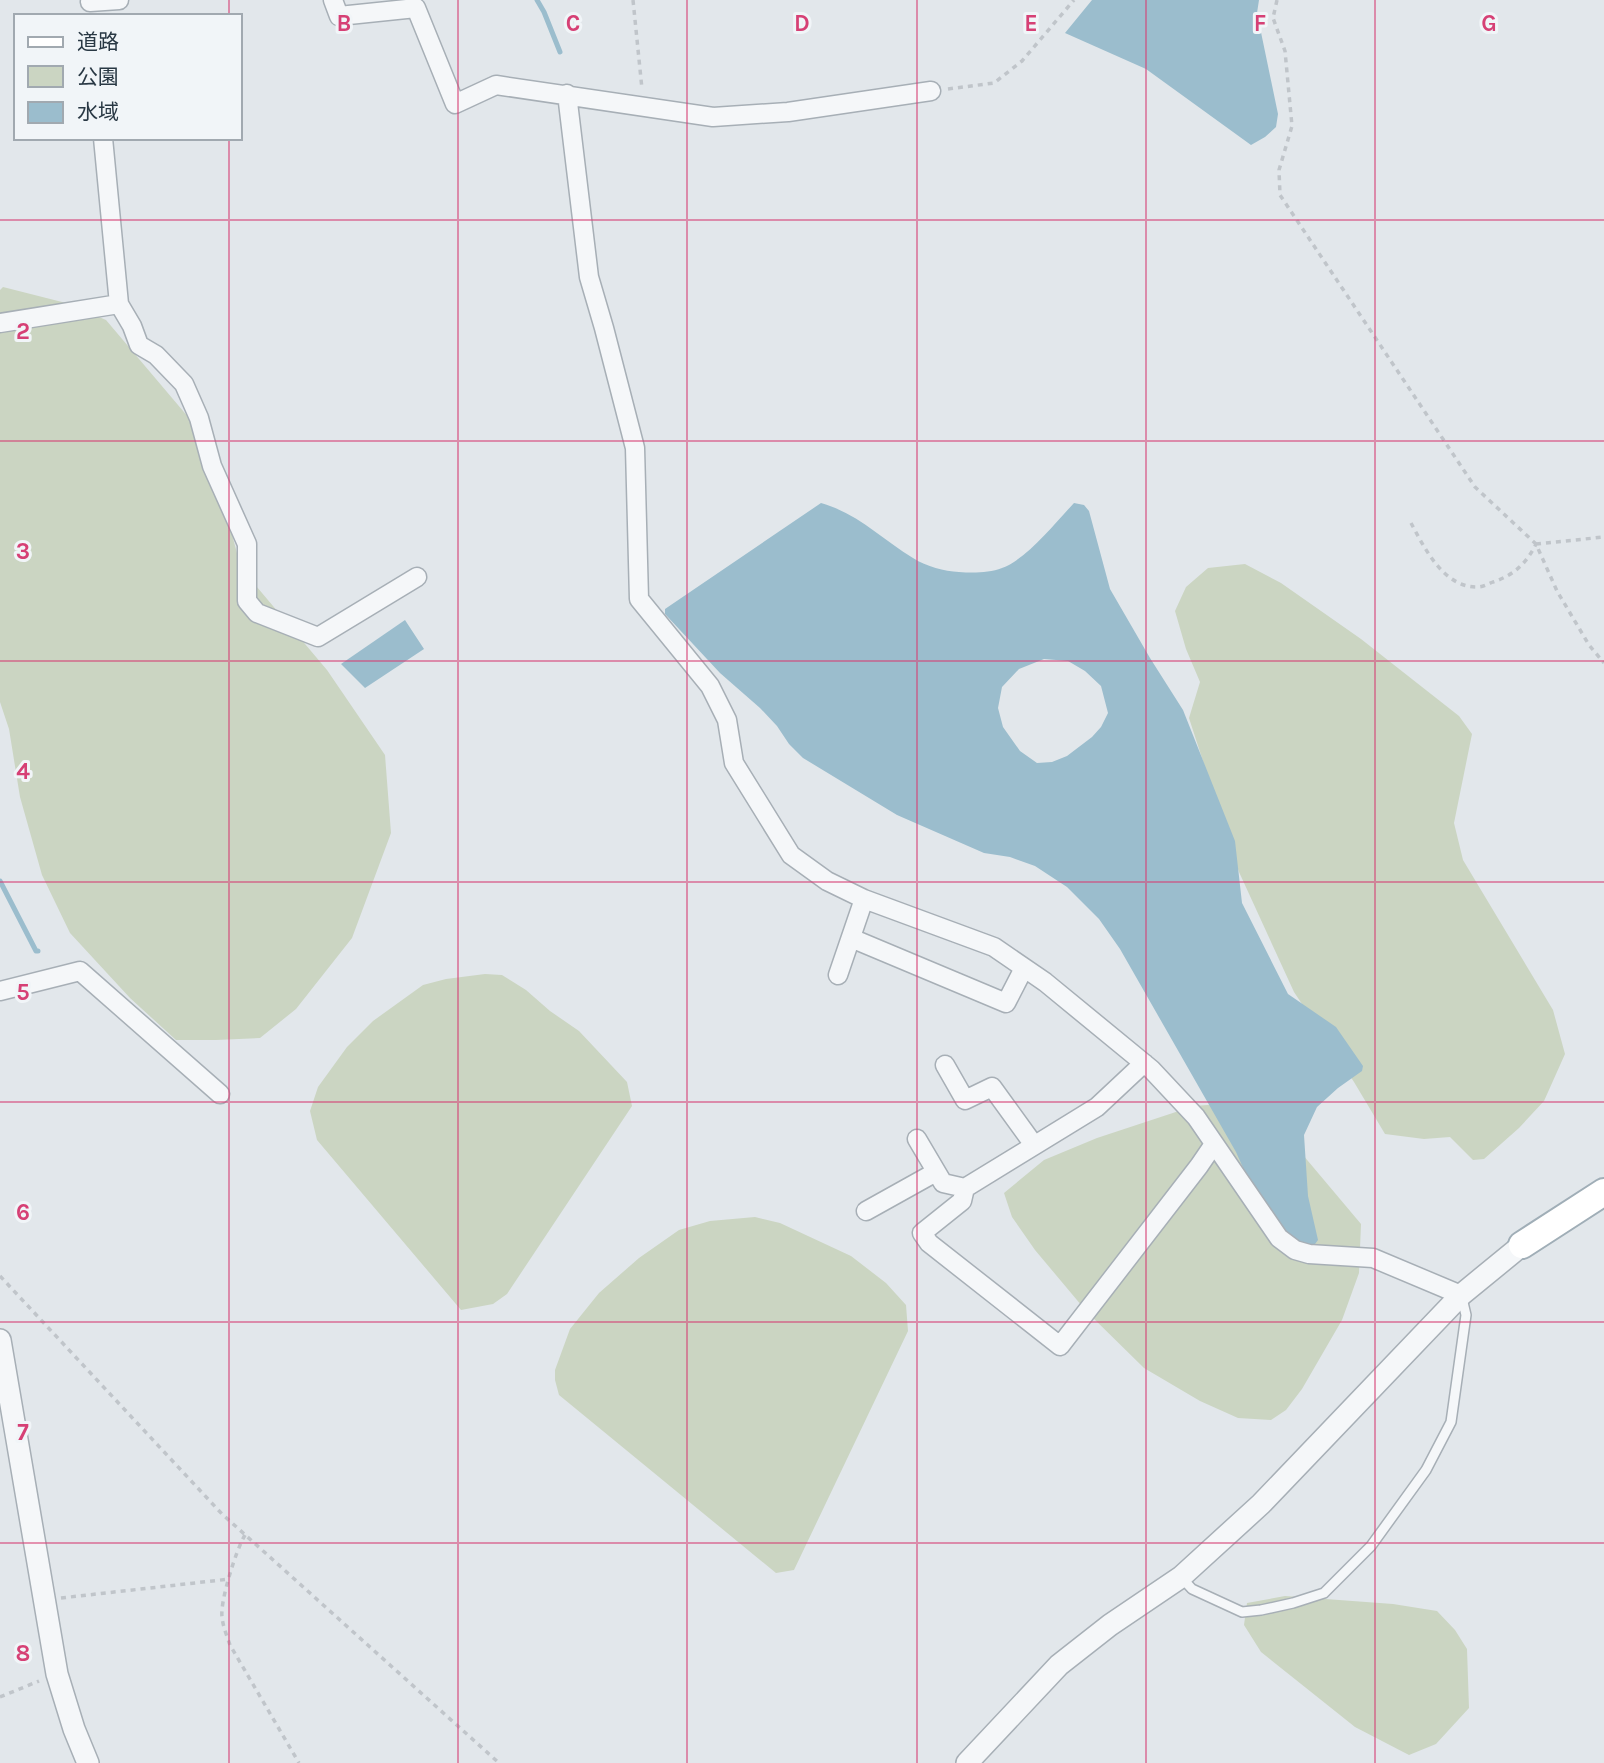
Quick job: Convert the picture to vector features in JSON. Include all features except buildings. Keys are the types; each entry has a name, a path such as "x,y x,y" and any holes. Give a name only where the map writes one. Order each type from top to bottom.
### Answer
{"main road":[{"path":"1522,1245 1604,1192"}],"street":[{"path":"90,6 119,0"},
{"path":"333,0 340,16 416,8 455,104 496,85 713,117 788,112 931,91"},
{"path":"567,94 589,277 635,448 639,599 710,686 727,720 734,763 791,855 827,881 864,899 994,947 1045,982 1144,1063 1196,1117 1279,1238 1295,1250 1309,1254 1373,1258 1461,1295"},
{"path":"103,140 119,304 139,345 156,355 184,384 199,418 212,466 247,544 247,601 257,613 318,637 417,577"},
{"path":"0,323 119,304"},
{"path":"838,975 864,899"},
{"path":"850,938 1006,1003 1024,968"},
{"path":"0,990 80,971 220,1094"},
{"path":"917,1139 943,1183 965,1188 1097,1107 1144,1063"},
{"path":"945,1065 965,1100 992,1087 1034,1145"},
{"path":"965,1188 962,1201 922,1233 929,1243 1060,1346 1214,1144"},
{"path":"866,1212 936,1172"},
{"path":"967,1763 1059,1665 1110,1625 1181,1577 1261,1504 1461,1295 1522,1245"},
{"path":"0,1340 57,1674 88,1763"}],"lane":[{"path":"1181,1577 1192,1589 1242,1612 1293,1603 1324,1593 1350,1568 1371,1546 1426,1470 1451,1422 1466,1315 1461,1295"}],"path":[{"path":"634,0 643,106"},
{"path":"931,91 994,83 1022,61 1074,0"},
{"path":"1277,0 1273,18 1285,51 1292,125 1279,170 1280,195 1475,487 1536,544 1557,591 1589,645 1604,663"},
{"path":"1411,523 1424,547 1443,572 1460,585 1479,587 1507,578 1528,560 1536,544"},
{"path":"1536,544 1604,537"},
{"path":"0,1276 222,1514 499,1763"},
{"path":"245,1535 238,1547 221,1614 223,1628 230,1645 299,1763"},
{"path":"44,1600 230,1579"},
{"path":"0,1697 57,1674"}],"green space":[{"path":"3,287 66,303 106,320 189,418 212,460 241,568 327,670 385,755 391,833 352,938 296,1009 260,1038 176,1040 130,998 70,933 42,875 20,797 9,729 0,702 0,290"},
{"path":"1245,564 1281,583 1361,639 1459,716 1472,734 1454,823 1463,860 1553,1010 1565,1054 1544,1101 1484,1159 1473,1160 1450,1137 1424,1139 1385,1134 1294,992 1239,872 1189,718 1200,682 1186,649 1175,611 1186,587 1208,568"},
{"path":"485,974 502,975 579,1031 627,1082 632,1106 507,1294 493,1304 461,1310 317,1140 310,1111 318,1087 347,1047 373,1021 423,985"},
{"path":"1247,1102 1292,1142 1361,1224 1359,1273 1342,1320 1302,1389 1286,1410 1271,1420 1238,1418 1200,1401 1144,1368 1087,1312 1035,1250 1012,1217 1004,1193 1044,1160 1097,1138 1194,1106"},
{"path":"755,1217 780,1223 851,1256 886,1283 906,1305 908,1331 794,1570 776,1573 559,1395 555,1380 555,1370 570,1329 599,1293 639,1258 679,1230 710,1221"},
{"path":"1285,1596 1393,1604 1437,1611 1455,1630 1467,1649 1469,1708 1436,1744 1409,1755 1355,1727 1261,1652 1244,1625 1247,1603"}],"water":[{"path":"1092,0 1259,0 1257,13 1278,114 1276,127 1251,145 1146,69 1065,33"},
{"path":"821,503 858,520 924,564 947,571 970,572 992,571 1011,563 1040,540 1074,503 1084,505 1089,511 1110,589 1183,710 1235,841 1242,903 1288,994 1336,1027 1363,1066 1362,1071 1317,1107 1304,1135 1308,1196 1318,1240 1315,1244 1309,1246 1285,1234 1249,1181 1236,1152 1120,949 1099,919 1067,887 1035,866 1010,857 984,853 897,815 803,758 760,708 720,673 665,614 665,609","holes":["1044,659 1068,661 1085,671 1101,686 1108,713 1092,737 1067,756 1052,762 1037,763 1020,751 1003,727 998,708 1002,687 1019,669"]},
{"path":"405,620 424,649 365,688 341,664"}],"waterway":[{"path":"537,0 560,52"},
{"path":"0,881 38,951"}]}
